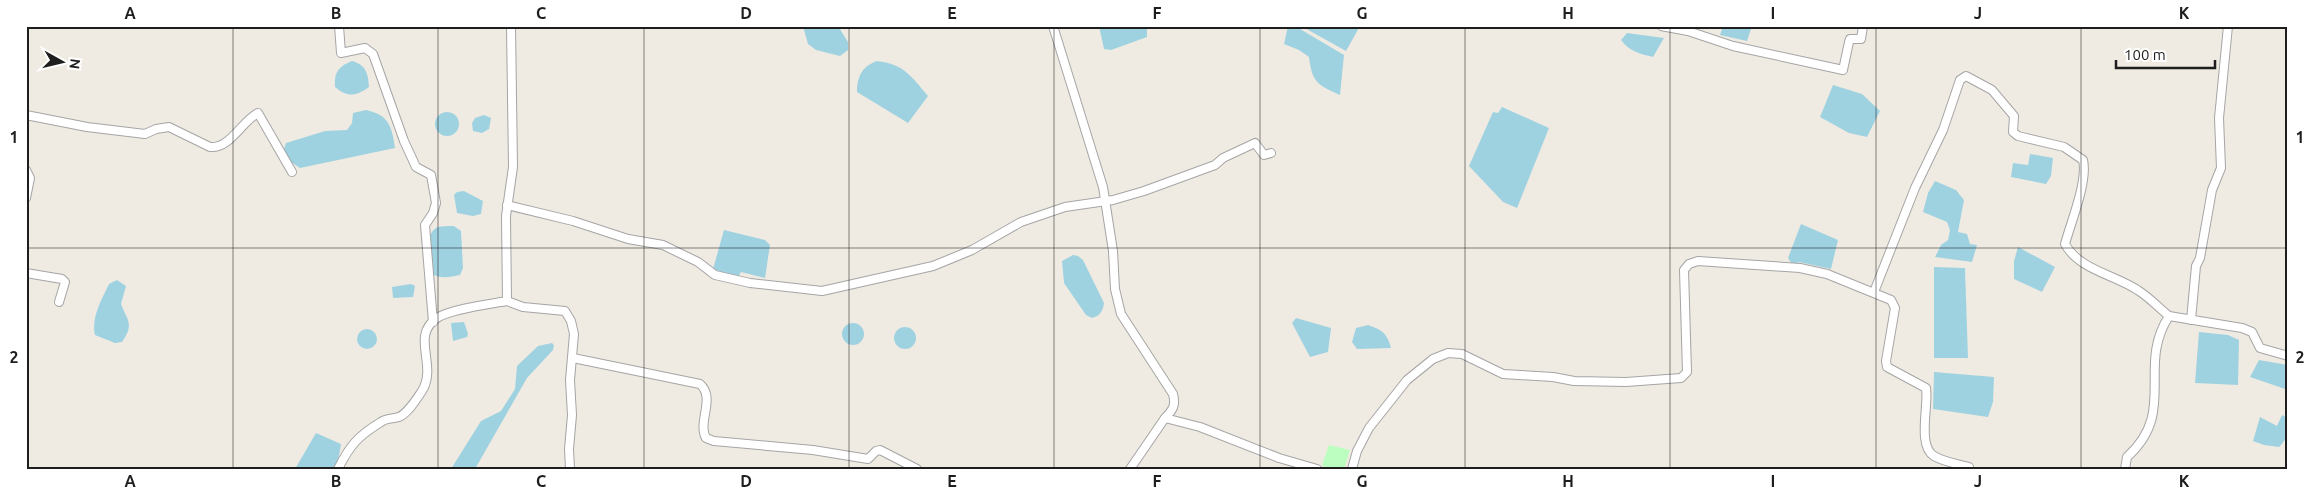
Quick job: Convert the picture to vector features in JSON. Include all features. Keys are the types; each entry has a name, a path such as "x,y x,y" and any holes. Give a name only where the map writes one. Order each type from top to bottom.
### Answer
{"street":[{"path":"339,26 341,53 365,48 373,54 404,141 416,167 431,175 436,203 433,213 425,225 433,322"},
{"path":"507,301 507,205 513,167 511,26"},
{"path":"1053,26 1105,200 1113,251 1115,289 1121,314 1173,394 1175,402 1173,410 1165,418 1130,469"},
{"path":"1662,26 1688,31 1733,46 1843,70 1850,39 1861,39 1863,26"},
{"path":"2192,320 2196,266 2200,258 2212,190 2221,168 2219,118 2228,26"},
{"path":"1874,292 1915,188 1943,130 1960,80 1966,76 1992,90 2014,116 2013,132 2018,136 2064,147 2076,153 2083,160 2084,166 2079,194 2065,244 2069,252 2078,260 2138,291 2169,316 2252,332 2260,348 2288,356"},
{"path":"26,116 87,127 145,134 156,129 169,127 210,147 216,148 224,145 248,120 258,113 292,172"},
{"path":"507,205 572,220 628,239 663,244 698,262 715,274 750,283 822,291 933,266 972,250 1021,222 1065,207 1144,192 1215,165 1223,158 1256,143 1264,155 1271,153"},
{"path":"26,170 30,178 26,198"},
{"path":"1352,469 1357,451 1370,428 1407,380 1433,359 1448,353 1462,354 1503,374 1553,377 1574,382 1626,382 1681,378 1687,372 1684,270 1689,264 1698,261 1800,268 1828,274 1874,292 1894,303 1886,360 1888,367 1926,388 1925,441 1929,452 1936,457 1971,468"},
{"path":"26,273 62,279 65,282 59,302"},
{"path":"338,469 350,446 382,420 401,416 413,405 422,391 427,381 428,356 423,340 426,327 440,317 470,308 507,301 523,306 565,310 571,321 574,334 570,380 572,415 569,449 570,469"},
{"path":"2125,469 2126,456 2139,445 2153,416 2157,398 2154,354 2159,333 2169,316"},
{"path":"573,358 700,384 705,389 706,396 702,431 706,438 714,441 813,450 868,459 876,451 880,450 917,469"},
{"path":"1165,418 1200,427 1279,458 1317,469"}],"green space":[{"path":"1329,445 1350,450 1344,469 1327,469 1322,465"}],"water":[{"path":"803,26 838,26 848,42 848,50 840,56 816,50 808,44"},
{"path":"1099,26 1147,26 1147,37 1111,50 1104,49"},
{"path":"1288,26 1295,26 1344,55 1340,95 1326,89 1317,82 1310,66 1309,57 1299,50 1284,44"},
{"path":"1301,26 1360,26 1346,51"},
{"path":"1723,26 1752,26 1747,41 1720,35"},
{"path":"1627,33 1664,38 1653,57 1635,52 1624,44 1621,40"},
{"path":"352,61 365,70 369,87 352,95 340,91 335,87 335,82 338,71 343,65"},
{"path":"877,61 901,68 912,77 928,96 908,123 857,92 861,73"},
{"path":"1833,85 1862,94 1880,111 1867,137 1849,133 1820,117"},
{"path":"1502,107 1549,128 1517,208 1503,202 1469,166 1493,112 1498,113"},
{"path":"366,110 380,115 388,123 391,128 395,148 300,168 291,162 283,152 286,143 325,131 347,130 352,123 353,113"},
{"path":"447,112 456,115 459,124 456,133 447,136 438,133 435,124 438,115"},
{"path":"484,115 491,118 489,129 482,133 473,131 472,123 475,118"},
{"path":"2030,154 2053,158 2051,176 2046,184 2011,177 2013,163 2028,165"},
{"path":"1935,181 1956,190 1964,200 1958,232 1967,234 1970,244 1977,245 1972,262 1935,257 1941,245 1948,240 1950,230 1947,222 1923,212 1928,193"},
{"path":"464,191 483,201 481,214 473,216 457,213 454,195 457,192"},
{"path":"1801,224 1838,240 1831,269 1799,262 1793,266 1788,258"},
{"path":"454,226 461,231 463,268 460,275 435,276 432,274 430,255 429,241 431,235 433,230 438,227"},
{"path":"724,230 765,240 770,245 765,278 741,272 739,276 728,276 713,269"},
{"path":"2018,247 2055,267 2042,292 2014,279 2014,261"},
{"path":"1073,255 1083,260 1104,303 1101,313 1092,318 1086,315 1064,283 1062,261"},
{"path":"1934,267 1965,268 1968,358 1934,358"},
{"path":"117,280 126,286 121,304 129,326 122,342 115,343 95,335 94,328 96,315 103,296 109,284"},
{"path":"411,284 415,286 413,297 393,298 392,287"},
{"path":"1296,318 1331,328 1328,352 1310,357 1292,323"},
{"path":"464,322 468,334 467,337 453,341 451,323"},
{"path":"853,323 861,326 864,334 861,342 853,345 845,342 842,334 845,326"},
{"path":"1368,325 1383,333 1388,339 1391,348 1357,349 1352,342 1356,328"},
{"path":"905,327 915,334 916,338 909,348 905,349 895,342 894,338 901,328"},
{"path":"367,329 374,332 377,339 374,346 367,349 360,346 357,339 360,332"},
{"path":"2199,332 2228,335 2239,340 2238,385 2195,383"},
{"path":"552,343 554,345 553,350 527,378 475,469 451,469 481,421 501,411 515,389 517,366 538,346"},
{"path":"2259,360 2288,365 2288,390 2250,377"},
{"path":"1934,372 1994,377 1993,402 1988,417 1933,409"},
{"path":"2282,415 2288,418 2288,430 2284,441 2279,447 2253,441 2260,417 2277,426"},
{"path":"316,433 341,444 338,461 332,469 295,469"}]}
